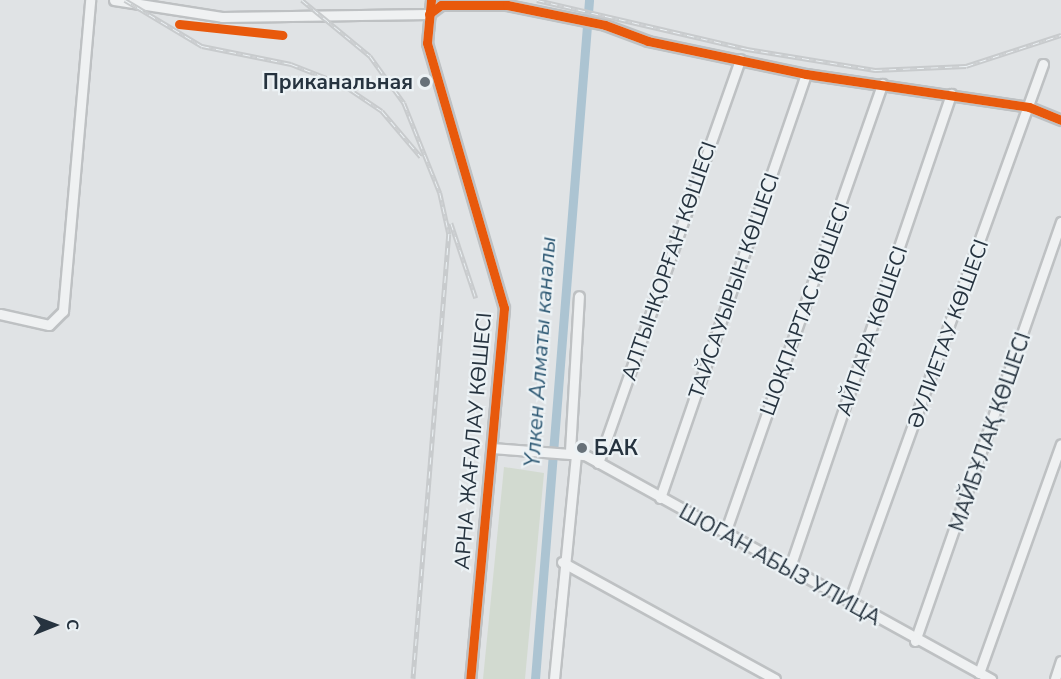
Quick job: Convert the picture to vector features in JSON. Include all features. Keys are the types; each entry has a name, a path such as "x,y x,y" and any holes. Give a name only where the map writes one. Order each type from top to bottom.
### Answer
{"street":[{"path":"0,314 49,325 63,311 90,0"},
{"path":"114,0 246,18 429,14 441,5 482,3 605,25 648,41 806,74 1029,107 1061,120"},
{"name":"АРНА ЖАҒАЛАУ КӨШЕСІ","path":"431,0 427,43 504,308 493,448 470,679"},
{"name":"АЛТЫНҚОРҒАН КӨШЕСІ","path":"598,463 740,59"},
{"name":"ӘУЛИЕТАУ КӨШЕСІ","path":"849,602 1043,64"},
{"name":"ТАЙСАУЫРЫН КӨШЕСІ","path":"660,498 806,74"},
{"name":"ШОҚПАРТАС КӨШЕСІ","path":"724,533 882,84"},
{"name":"АЙПАРА КӨШЕСІ","path":"790,567 951,94"},
{"name":"МАЙБҰЛАҚ КӨШЕСІ","path":"915,641 1061,222"},
{"path":"554,679 573,452 579,296"},
{"path":"979,673 1061,444"},
{"path":"493,448 573,452"},
{"name":"ШОГАН АБЫЗ УЛИЦА","path":"573,452 598,463 790,567 915,641 991,679"},
{"path":"562,562 775,679"},
{"path":"1054,679 1061,661"}],"shaded area":[{"path":"504,467 544,473 525,679 483,679"}],"waterway":[{"name":"Үлкен Алматы каналы","path":"535,679 589,0"}],"railway":[{"path":"125,0 202,46 291,64 342,84 382,111 421,157"},
{"path":"302,0 370,56 404,103 440,193 449,234 413,679"},
{"path":"537,0 747,49 875,70 966,66 1061,35"},
{"path":"451,223 476,298"}],"cycle path":[{"path":"431,0 427,43 504,308 470,679"},
{"path":"429,14 441,5 507,5 605,25 648,41 806,74 1029,107 1061,120"},
{"path":"179,24 282,35"}],"place":[{"name":"Приканальная","path":"425,82"},
{"name":"БАК","path":"582,448"}]}
